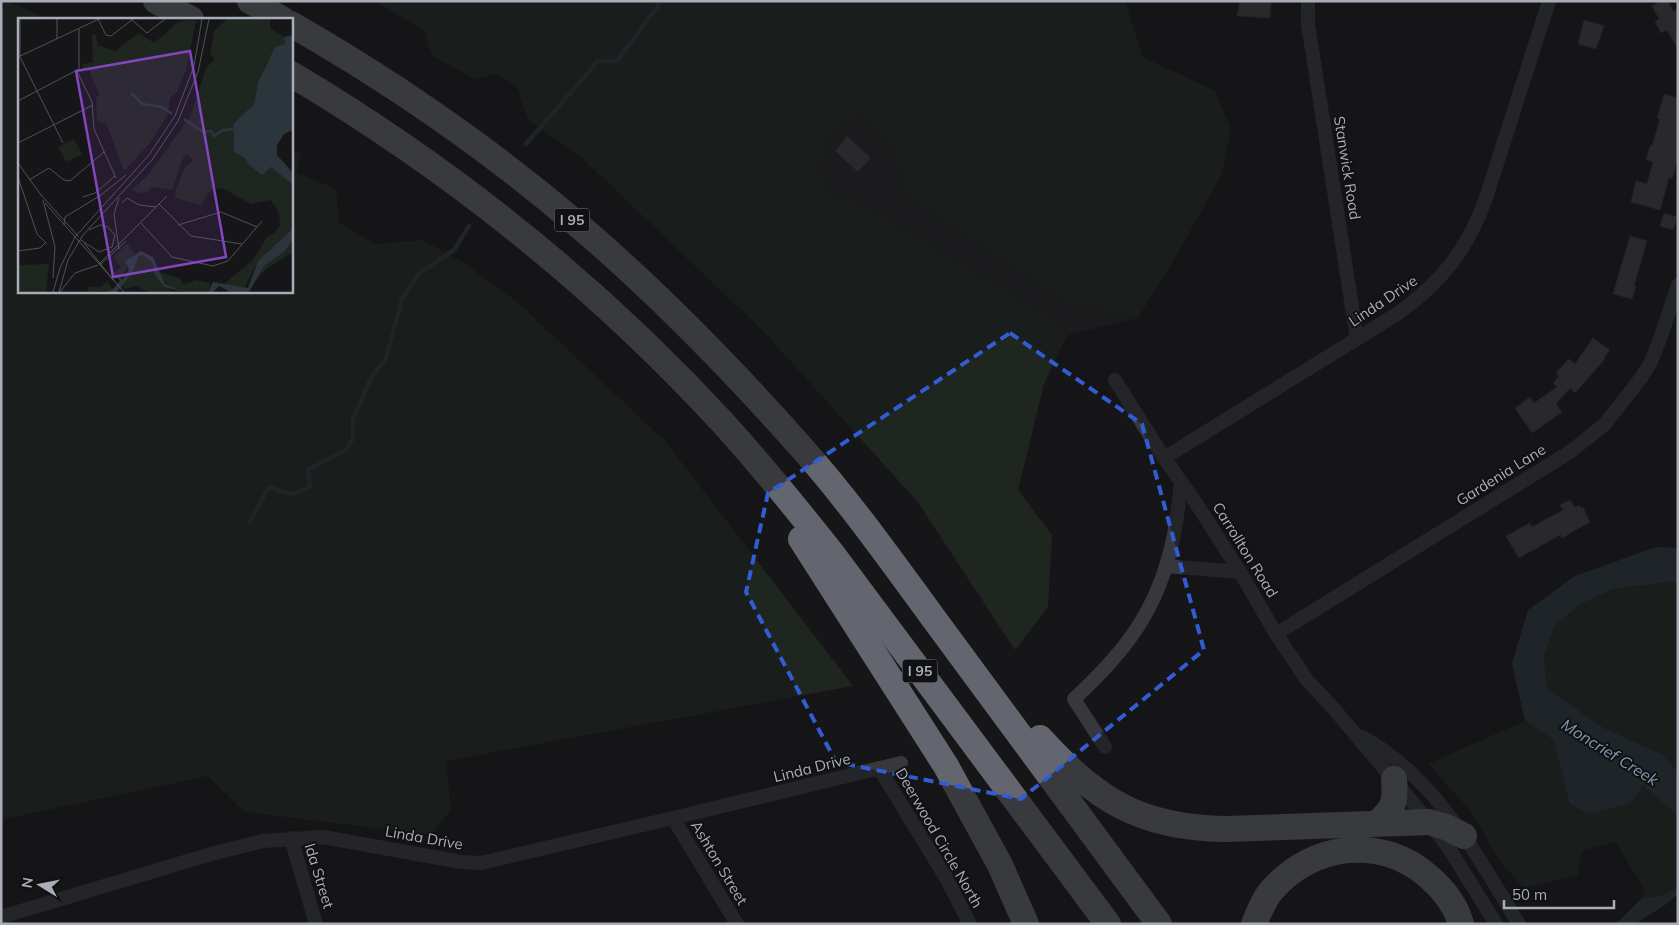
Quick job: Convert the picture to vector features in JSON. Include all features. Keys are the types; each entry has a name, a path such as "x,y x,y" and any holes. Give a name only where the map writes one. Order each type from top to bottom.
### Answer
{"highway":[{"path":"156,1 189,18"},
{"path":"250,1 280,18"},
{"name":"I 95","path":"292,25 404,94 448,124 562,211 622,264 732,370 804,449 870,532 1159,924"},
{"name":"I 95","path":"292,75 402,145 488,207 565,270 598,300 649,347 724,424 831,552 1108,924"},
{"path":"724,424 805,544 946,766 1000,865 1026,924"},
{"path":"946,635 1062,762 1095,791 1132,811 1161,822 1200,829 1429,822 1446,826 1464,836"},
{"path":"1377,823 1389,812 1394,803 1394,779"},
{"path":"1254,924 1271,891 1287,876 1303,864 1324,855 1349,850 1377,851 1408,861 1438,884 1450,900 1461,924"}],"street":[{"name":"Stanwick Road","path":"1308,1 1308,24 1357,339"},
{"name":"Linda Drive","path":"1164,458 1397,314 1418,298 1447,271 1476,225 1549,1"},
{"name":"Gardenia Lane","path":"1276,634 1570,452 1605,424 1641,378 1651,362 1678,285"},
{"name":"Carrollton Road","path":"1115,380 1240,572 1276,634 1307,680 1354,732 1429,822 1450,850 1496,924"},
{"path":"1105,747 1074,698 1111,662 1130,640 1152,601 1166,566 1173,538 1182,483"},
{"path":"1166,566 1240,572"},
{"name":"Carrollton Road","path":"1354,732 1380,746 1402,764 1442,808 1464,836 1518,924"},
{"name":"Linda Drive","path":"1,917 211,854 263,841 323,837 461,862 481,863 901,763"},
{"name":"Deerwood Circle North","path":"879,768 945,876 970,924"},
{"name":"Ashton Street","path":"673,818 737,924"},
{"name":"Ida Street","path":"291,838 316,924"}],"highlighted area":[{"path":"1010,333 1142,424 1204,650 1021,799 836,762 746,592 768,493"}],"shaded area":[{"path":"1,1 6,1 47,18 18,18 18,292 292,292 292,148 301,153 297,173 336,189 339,222 375,244 422,240 461,261 515,300 666,442 853,686 446,761 451,809 432,835 245,812 208,776 4,819 1,828"},
{"path":"374,1 1125,1 1143,57 1215,91 1231,129 1222,174 1182,246 1138,318 1066,303 906,197 892,149 861,113 829,136 819,167 833,201 855,199 1050,316 1067,335 1044,384 1018,490 1052,535 1048,607 1015,650 917,501 761,329 580,156 528,120 517,87 498,74 475,79 432,56 424,30"},
{"path":"861,113 892,149 906,197 1066,303 1138,318 1067,335 1050,316 855,199 833,202 819,167 829,136"},
{"path":"1668,582 1678,583 1678,772 1663,755 1604,728 1547,689 1544,657 1555,625 1581,604 1613,589"},
{"path":"1525,721 1554,740 1570,804 1589,814 1631,803 1643,785 1678,816 1678,887 1664,895 1642,898 1645,889 1615,842 1582,851 1578,875 1524,888 1500,862 1471,811 1428,764"}],"water":[{"name":"Moncrief Creek","path":"1656,547 1678,548 1678,583 1668,582 1613,589 1581,604 1555,625 1544,657 1547,689 1604,728 1663,755 1678,772 1678,816 1643,785 1631,803 1589,814 1570,804 1554,740 1525,721 1512,663 1528,610 1575,576"},
{"path":"1678,887 1678,894 1665,905 1635,924 1616,924 1642,898 1664,895"}],"building":[{"path":"1240,1 1271,1 1270,18 1237,16"},
{"path":"1661,1 1668,1 1673,11 1678,9 1678,49 1667,30 1661,33 1655,22 1659,19 1652,6"},
{"path":"1584,20 1604,26 1596,49 1578,44"},
{"path":"1664,94 1678,98 1678,158 1672,179 1669,178 1660,210 1631,202 1636,181 1647,184 1653,162 1646,160 1660,119 1657,118"},
{"path":"847,136 871,158 858,172 835,151"},
{"path":"1664,213 1677,217 1673,230 1660,226"},
{"path":"1630,236 1647,241 1634,285 1636,286 1632,299 1613,294"},
{"path":"1593,338 1610,350 1605,359 1575,393 1570,388 1556,404 1562,412 1532,433 1515,408 1530,397 1534,403 1557,387 1553,383 1559,376 1556,373 1569,359 1575,364"},
{"path":"1570,500 1575,508 1579,505 1581,508 1583,507 1590,522 1562,538 1560,535 1519,558 1506,536 1530,523 1532,527 1563,510 1560,505"}],"waterway":[{"path":"526,144 598,61 617,61 660,1"},
{"path":"250,521 269,487 291,494 310,487 308,470 347,449 353,438 353,419 371,378 386,358 402,299 418,274 454,250 469,226"}]}
